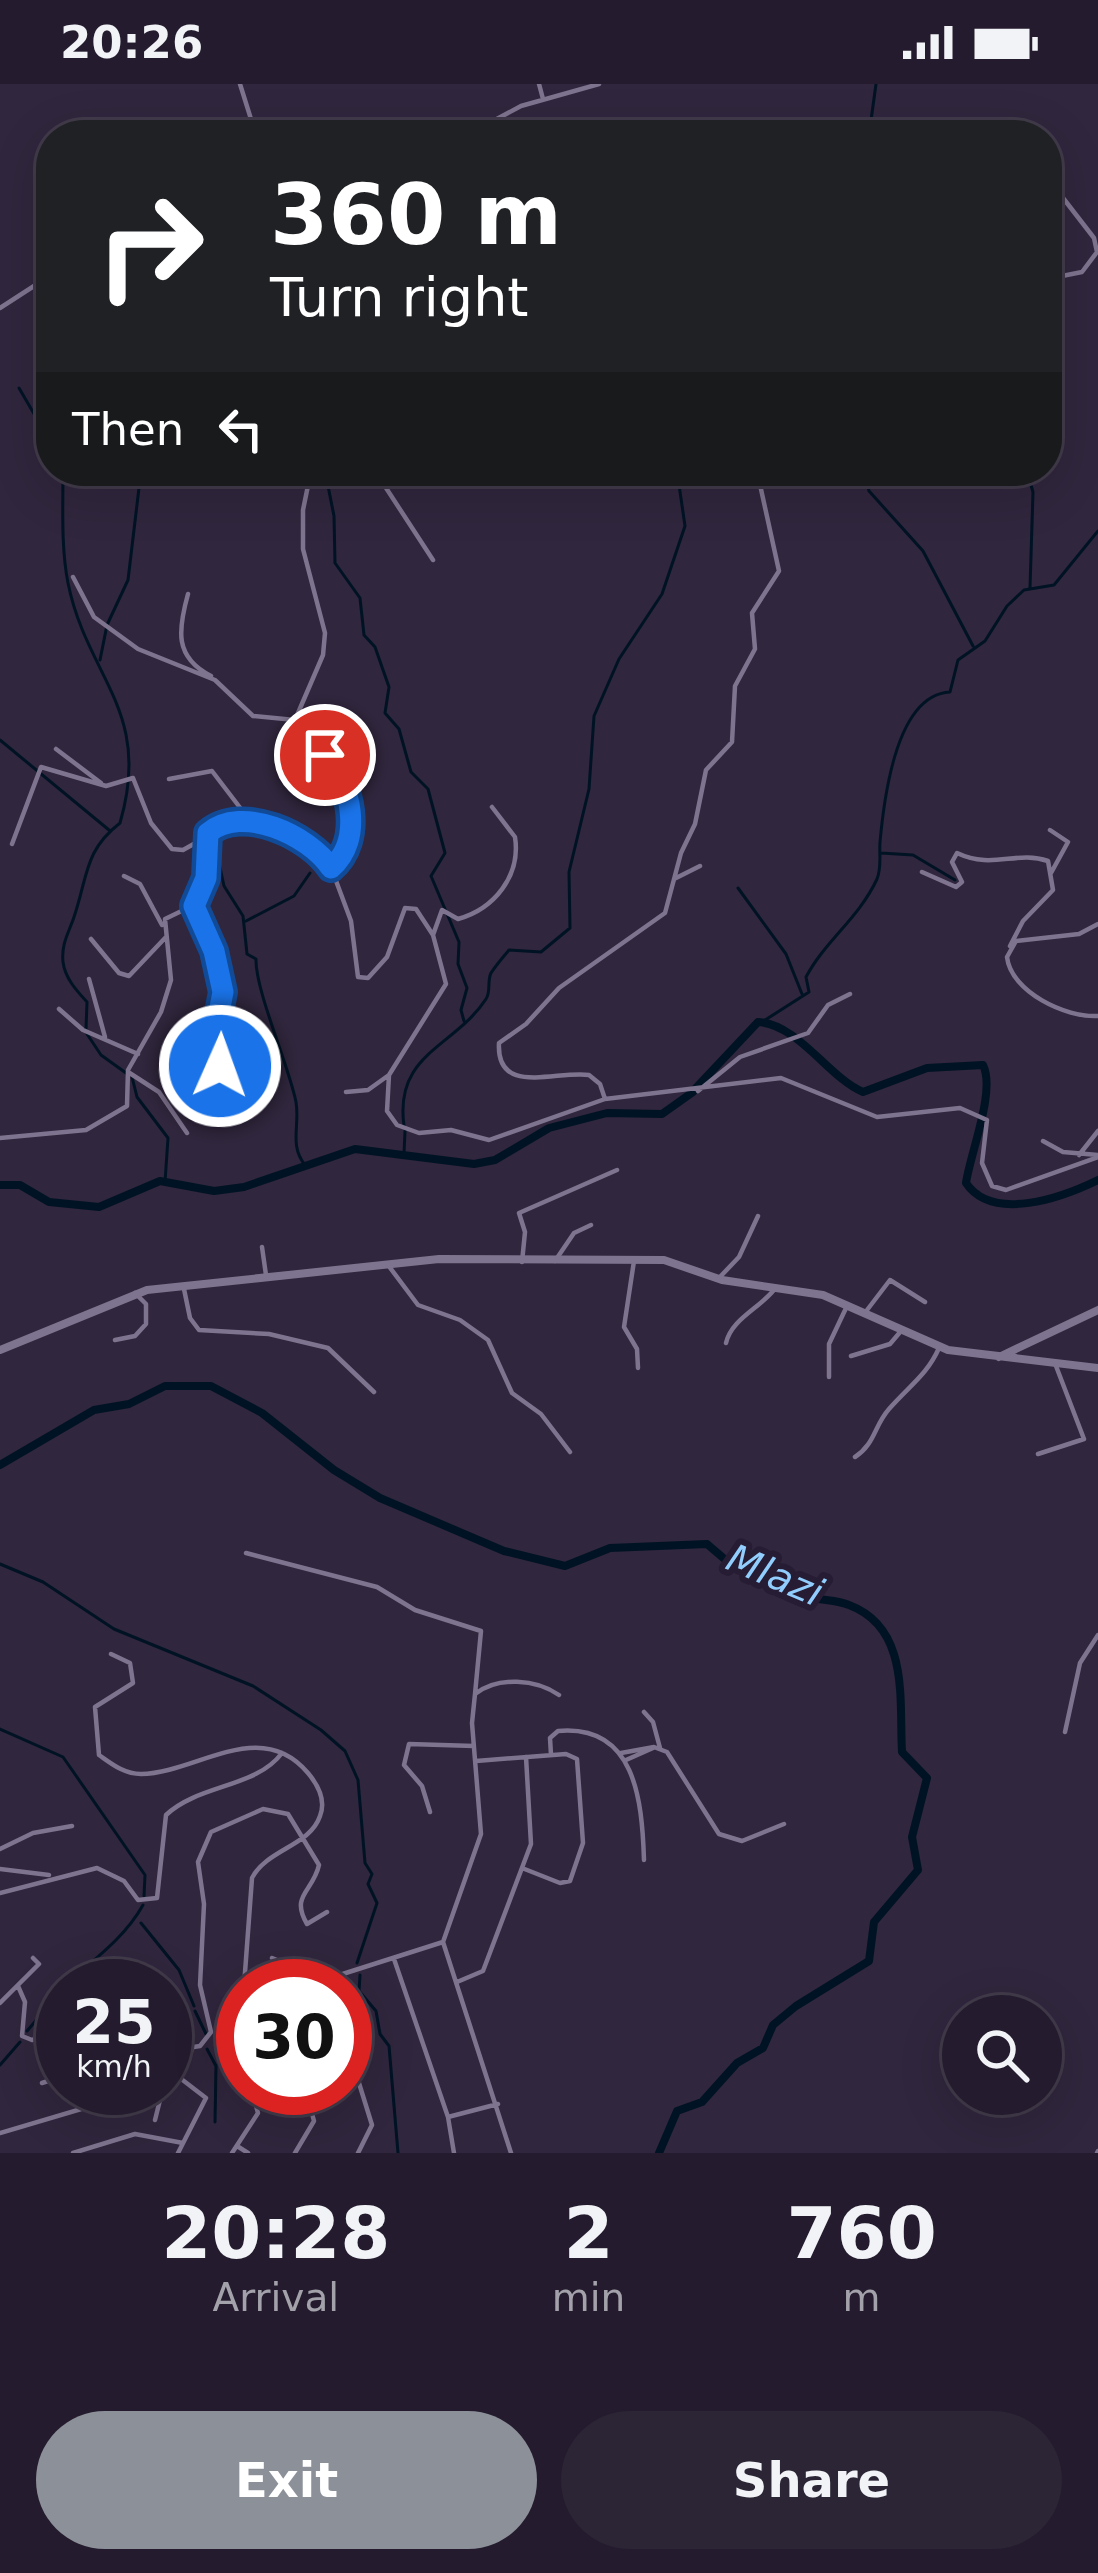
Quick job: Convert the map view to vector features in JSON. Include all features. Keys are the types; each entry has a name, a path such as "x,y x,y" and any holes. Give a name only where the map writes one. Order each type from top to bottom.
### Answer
{"street":[{"path":"240,84 251,120"},
{"path":"538,84 543,99"},
{"path":"499,120 543,99 599,84"},
{"path":"1062,197 1094,238 1097,252 1082,272 1062,276"},
{"path":"0,308 36,285"},
{"path":"295,720 323,655 325,633 303,549 309,486"},
{"path":"384,486 433,560"},
{"path":"605,1099 600,1084 589,1075 530,1079 513,1075 502,1064 499,1043 526,1024 559,988 665,913 695,824 706,770 733,742 735,686 755,649 754,609 778,571 760,486"},
{"path":"73,577 83,605 121,637 154,658 215,680"},
{"path":"188,594 180,642 191,665 215,680 243,711 258,718 295,720 344,782 351,817 348,841 331,868"},
{"path":"56,749 106,786"},
{"path":"12,844 22,827 38,768 106,786 128,777 136,781 151,823 172,849 183,850 227,824 291,830 331,868 351,921 358,977 368,978 380,968 405,908 418,911 433,934 446,989 388,1075 368,1090 346,1092"},
{"path":"169,779 212,771 255,826"},
{"path":"433,934 442,910 458,919 490,906 512,870 515,837 492,807"},
{"path":"1050,830 1068,842 1051,873"},
{"path":"0,1138 75,1132 101,1124 127,1106 128,1072 171,980 167,916 194,906 206,878 208,836"},
{"path":"922,872 958,887 961,879 952,862 960,853 989,864 1044,858 1053,890 1023,921 1010,946 1008,967 1022,985 1058,1006 1098,1016"},
{"path":"676,878 700,866"},
{"path":"124,876 140,884 166,934"},
{"path":"194,906 214,951 223,992 217,1074"},
{"path":"1010,946 1028,937 1079,934 1098,924"},
{"path":"91,939 119,973 129,976 166,934"},
{"path":"88,979 105,1037"},
{"path":"698,1091 740,1058 808,1033 828,1005 850,994"},
{"path":"58,1009 82,1030 138,1054"},
{"path":"128,1072 159,1092 187,1132"},
{"path":"388,1075 387,1111 397,1125 419,1133 452,1130 483,1140 605,1099 781,1078 878,1118 960,1108 981,1117 987,1123 982,1163 992,1186 1027,1184 1098,1156"},
{"path":"1079,1155 1098,1131"},
{"path":"1043,1141 1079,1155 1098,1156"},
{"path":"522,1262 525,1236 519,1213 616,1170"},
{"path":"718,1279 739,1257 758,1216"},
{"path":"555,1262 574,1233 591,1225"},
{"path":"262,1247 266,1275"},
{"path":"0,1350 135,1293 184,1286 439,1259 634,1261 676,1262 718,1279 776,1287 848,1306 939,1348 1098,1368"},
{"path":"634,1261 624,1327 638,1349 638,1368"},
{"path":"388,1265 418,1305 455,1317 488,1340 512,1394 541,1414 570,1452"},
{"path":"864,1314 890,1280 925,1301"},
{"path":"184,1286 190,1318 199,1330 269,1334 328,1348 374,1392"},
{"path":"726,1343 730,1330 758,1310 776,1287"},
{"path":"115,1340 135,1336 146,1324 146,1304 135,1293"},
{"path":"829,1378 829,1344 848,1306"},
{"path":"998,1358 1098,1310"},
{"path":"851,1356 884,1347 901,1331"},
{"path":"855,1457 873,1442 886,1412 931,1370 939,1348"},
{"path":"1038,1454 1084,1439 1056,1366"},
{"path":"246,1553 377,1587 415,1610 481,1631 474,1746 481,1834 443,1942 499,2104 511,2153"},
{"path":"1065,1732 1080,1663 1098,1635"},
{"path":"111,1654 130,1663 133,1683 97,1702 96,1753 121,1769 140,1774 248,1747 282,1753 306,1770 320,1794 321,1816 305,1836 262,1863 252,1878 246,1959"},
{"path":"476,1694 508,1682 542,1686 559,1695"},
{"path":"644,1712 657,1730 657,1748 719,1834 742,1841 784,1823"},
{"path":"551,1755 554,1733 584,1728 621,1753 640,1816 644,1860"},
{"path":"430,1812 422,1786 404,1765 409,1744 474,1746"},
{"path":"621,1753 657,1748"},
{"path":"626,1760 657,1748"},
{"path":"0,1893 55,1876 102,1869 124,1881 138,1900 157,1898 166,1815 216,1785 267,1770 282,1753"},
{"path":"476,1761 551,1755 577,1759 580,1856 570,1881 563,1883 522,1868"},
{"path":"457,1982 483,1971 532,1837 526,1757"},
{"path":"192,2049 211,2032 200,1985 204,1904 198,1862 205,1839 223,1825 270,1808 288,1814 319,1865 298,1900 307,1924 327,1912"},
{"path":"0,1849 33,1833 72,1826"},
{"path":"0,1869 55,1876"},
{"path":"372,1966 443,1942"},
{"path":"0,2003 39,1964 33,1958"},
{"path":"393,1958 448,2117 454,2153"},
{"path":"18,1986 26,2005 22,2036 36,2039"},
{"path":"178,2153 206,2098 192,2087"},
{"path":"448,2117 499,2104"},
{"path":"0,2133 62,2115"},
{"path":"155,2120 156,2115"},
{"path":"232,2153 257,2115"},
{"path":"295,2153 314,2121 312,2115"},
{"path":"358,2153 372,2125 369,2115"},
{"path":"73,2153 135,2134 183,2143"},
{"path":"237,2146 248,2153"}],"waterway":[{"path":"871,120 876,84"},
{"path":"19,388 36,417"},
{"path":"63,486 68,583 77,616 114,696 128,751 128,784 120,823 93,854 63,949 66,973 87,1002 86,1029"},
{"path":"100,660 107,625 128,580 139,486"},
{"path":"328,486 335,563 360,598 364,635 375,647 389,687 385,713 399,729 411,772 428,789 445,853 431,876 459,942 458,964 467,988 461,1010 464,1021"},
{"path":"404,1126 408,1082 429,1053 486,999 491,973 502,958 509,950 541,952 570,928 569,872 589,789 594,716 619,659 662,594 685,526 679,486"},
{"path":"868,486 923,551 973,646"},
{"path":"1030,588 1031,486"},
{"path":"762,1022 809,992 806,977 877,879 890,776 905,729 917,711 932,698 950,692 958,660 985,641 1007,606 1024,590 1054,585 1098,531"},
{"path":"0,740 109,830"},
{"path":"881,853 913,855 955,880"},
{"path":"217,854 224,886 243,916 247,954 256,959 292,1087 296,1143 305,1165"},
{"path":"246,921 294,896 310,873"},
{"path":"738,888 786,954 802,994"},
{"path":"694,1090 758,1022 800,1041 863,1092 927,1068 983,1065 984,1106 966,1183 978,1195 1010,1204 1048,1199 1098,1180"},
{"path":"87,1034 101,1055 126,1073"},
{"path":"132,1077 137,1097 168,1138 165,1182"},
{"path":"0,1185 20,1185 49,1202 99,1207 160,1181 214,1191 244,1187 355,1149 474,1164 495,1160 549,1128 607,1113 662,1114 693,1092"},
{"path":"404,1154 405,1131"},
{"name":"Mlazi","path":"0,1465 94,1410 129,1404 165,1386 211,1386 262,1413 334,1470 380,1498 504,1551 565,1566 610,1548 707,1544 728,1562 758,1569 803,1595 844,1603 883,1630 897,1668 902,1752 927,1778 912,1837 918,1870 874,1922 869,1961 796,2006 773,2025 763,2048 737,2063 702,2102 677,2111 659,2153"},
{"path":"0,1564 43,1582 114,1629 253,1686 345,1751 358,1780 365,1863 372,1874 368,1884 377,1903 358,1959"},
{"path":"0,1729 63,1757 145,1875 144,1896"},
{"path":"94,1959 143,1905"},
{"path":"141,1923 179,1970 194,2006"},
{"path":"372,2006 389,2046 398,2153"},
{"path":"195,2011 206,2034"},
{"path":"27,2031 36,2020"},
{"path":"0,2065 20,2042"},
{"path":"207,2049 216,2066 215,2122"}],"route":[{"path":"220,1066 216,1028 223,992 214,951 194,906 206,878 208,833 231,823 286,828 304,839 331,868 346,851 351,817 340,771 325,755"}]}
